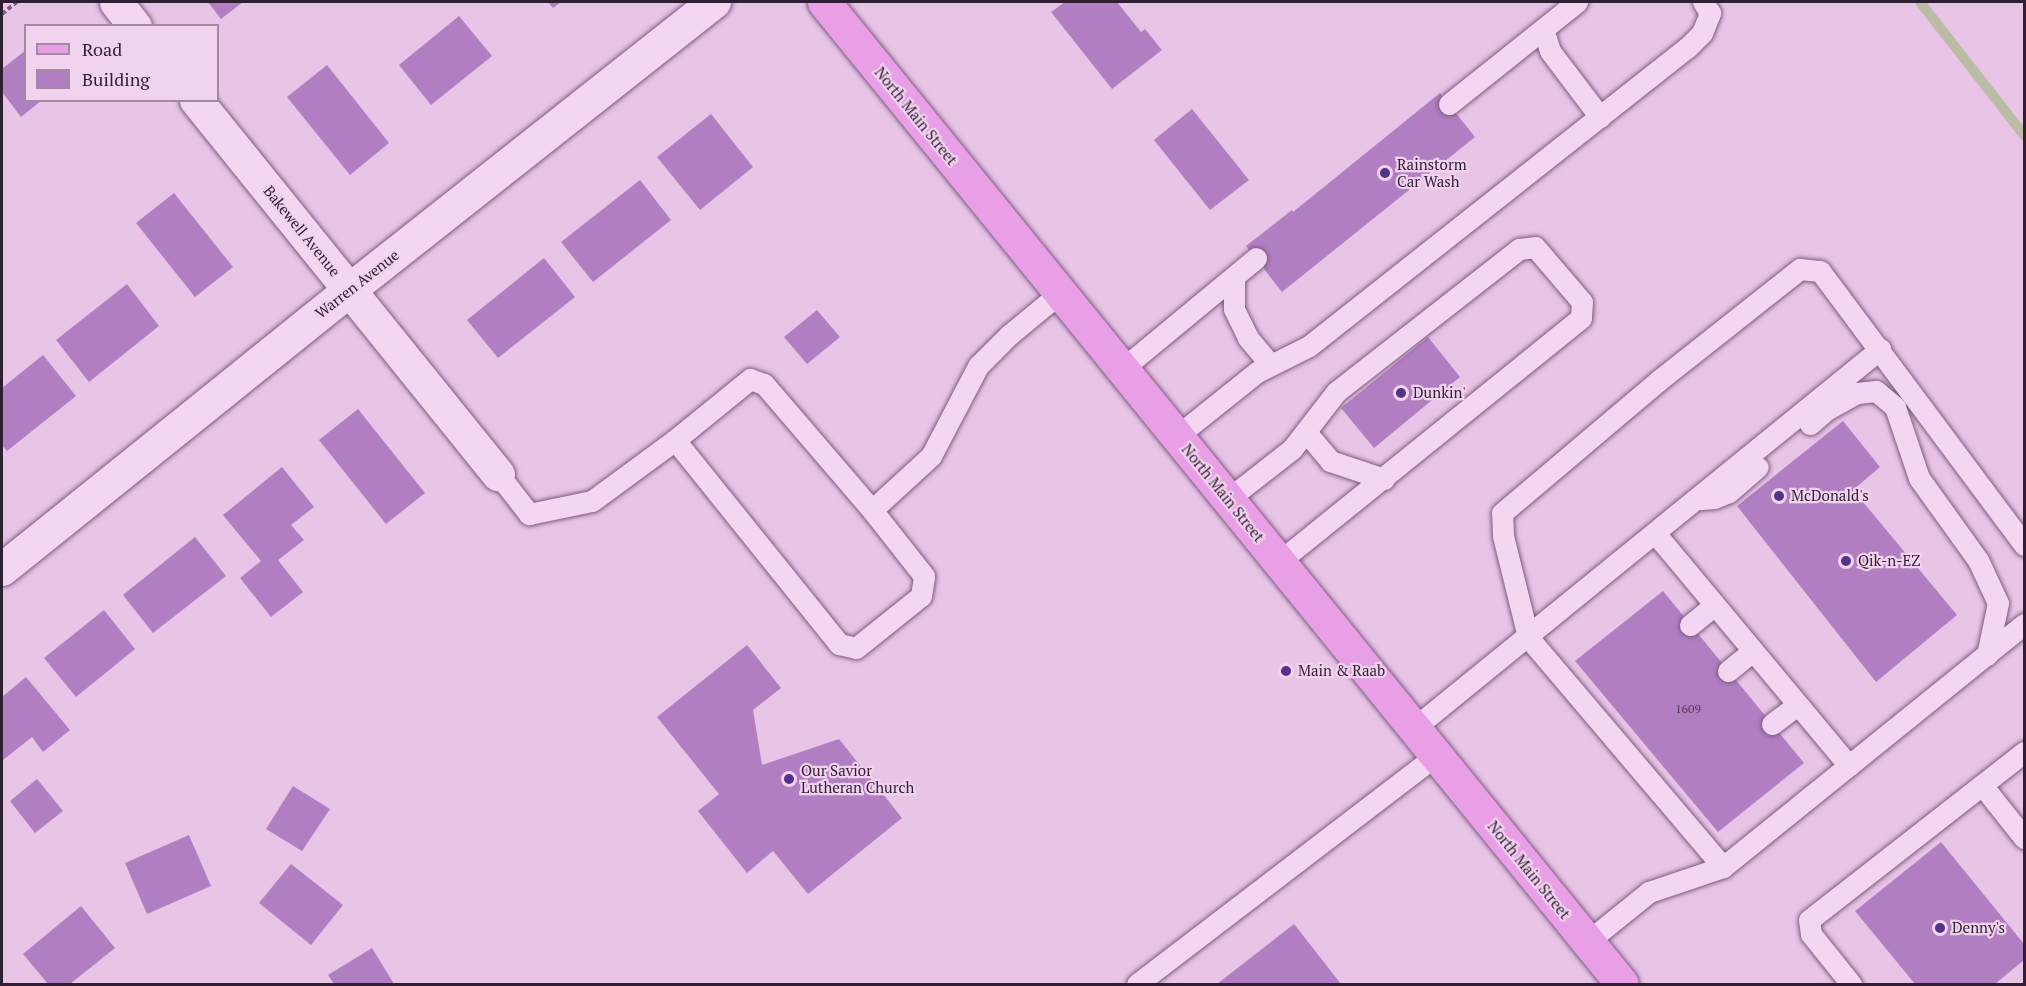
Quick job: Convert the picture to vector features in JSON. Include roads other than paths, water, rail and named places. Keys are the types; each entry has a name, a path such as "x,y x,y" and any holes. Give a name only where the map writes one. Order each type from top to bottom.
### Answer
{"main road":[{"name":"North Main Street","path":"824,2 1621,984"}],"street":[{"path":"116,2 133,24"},
{"name":"Warren Avenue","path":"2,569 350,289 714,2"},
{"name":"Bakewell Avenue","path":"198,102 498,474"}],"lane":[{"path":"1449,104 1577,2"},
{"path":"1177,436 1257,372 1309,346 1600,117 1702,33 1710,13 1702,2"},
{"path":"1543,29 1550,51 1600,117"},
{"path":"1228,499 1292,449 1336,392 1519,249 1535,247 1582,302 1581,318 1279,562"},
{"path":"1122,369 1256,258"},
{"path":"1723,867 1677,798 1595,700 1527,637 1503,536 1502,513 1658,381 1800,269 1820,271 2025,544"},
{"path":"1234,276 1234,309 1248,338 1271,365"},
{"path":"872,510 931,456 978,366 1009,335 1060,293"},
{"path":"1414,728 1880,349"},
{"path":"498,474 529,514 592,501 675,440 750,379 764,384 872,510 924,576 921,596 856,648 840,644 675,440"},
{"path":"1697,499 1714,498 1729,492 1826,410 1857,393 1876,391 1895,407 1919,478 1978,560 1998,603 1987,655"},
{"path":"1306,432 1330,461 1384,479"},
{"path":"1655,533 1849,766"},
{"path":"1690,625 1715,605"},
{"path":"1587,942 1649,892 1723,867 2025,624"},
{"path":"1728,671 1753,651"},
{"path":"1772,724 1797,705"},
{"path":"1851,984 1811,934 1809,920 2025,752"},
{"path":"1137,984 1436,755"},
{"path":"1982,785 2025,838"}],"waterway":[{"path":"1920,2 2024,135"}],"place":[{"name":"Rainstorm Car Wash","path":"1385,173"},
{"name":"Dunkin'","path":"1401,393"},
{"name":"McDonald's","path":"1779,496"},
{"name":"Qik-n-EZ","path":"1846,561"},
{"name":"Main & Raab","path":"1286,671"},
{"name":"Our Savior Lutheran Church","path":"789,779"},
{"name":"Denny's","path":"1940,928"}]}
